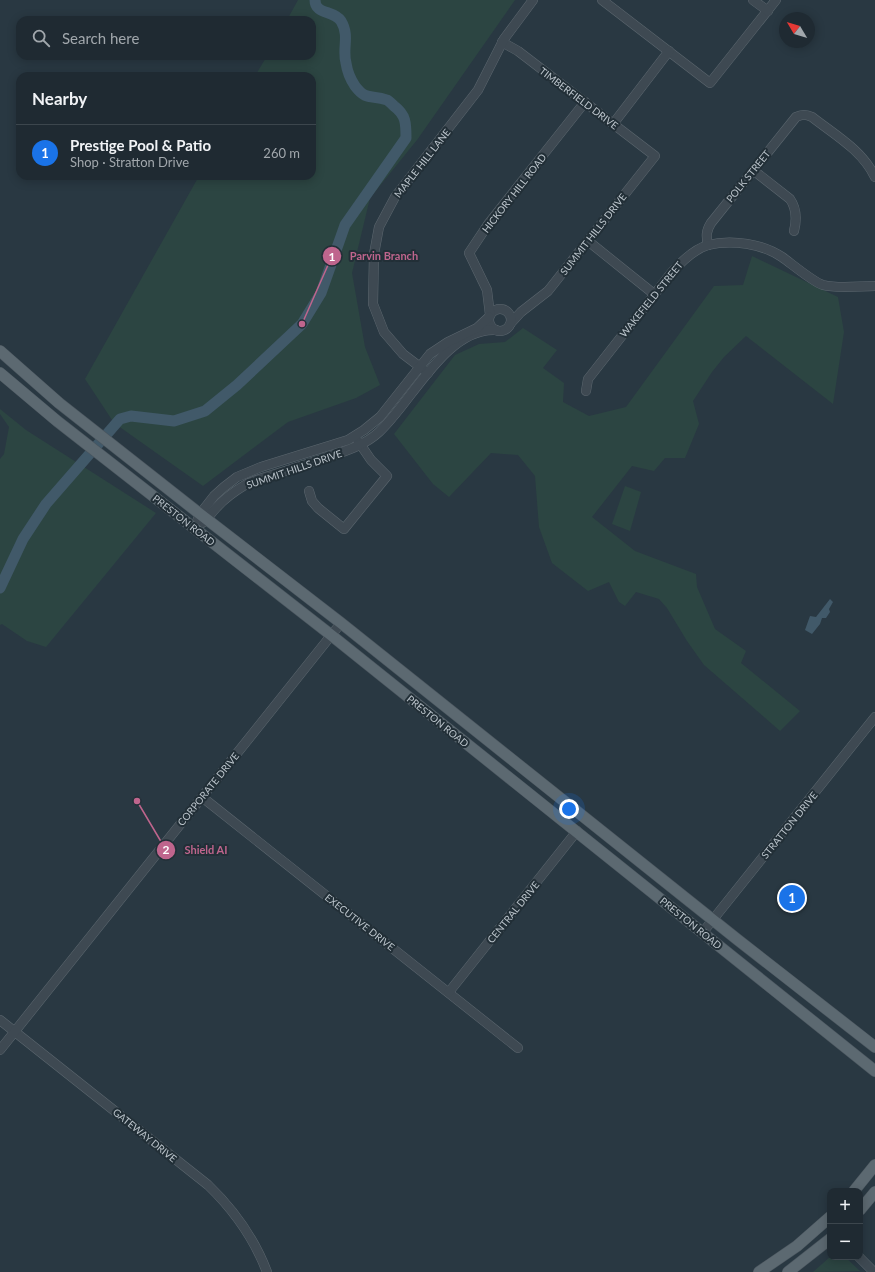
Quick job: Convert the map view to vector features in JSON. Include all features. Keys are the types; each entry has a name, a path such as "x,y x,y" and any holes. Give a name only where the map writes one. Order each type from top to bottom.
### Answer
{"main road":[{"path":"0,342 22,367 59,403"},
{"name":"PRESTON ROAD","path":"0,352 59,403 203,517 341,623 713,920 875,1047"},
{"name":"PRESTON ROAD","path":"0,373 57,421 331,635 875,1071"},
{"path":"0,382 31,406 57,421"},
{"path":"492,764 501,751"},
{"path":"576,831 582,826 594,825"},
{"path":"856,1188 875,1165"},
{"path":"863,1206 875,1192"},
{"path":"759,1272 827,1223"},
{"path":"788,1272 827,1241"}],"street":[{"name":"MAPLE HILL LANE","path":"428,373 403,354 384,332 373,304 374,254 379,227 395,197 478,90 502,42 533,0"},
{"path":"602,0 710,83 776,0"},
{"path":"753,0 768,11"},
{"name":"TIMBERFIELD DRIVE","path":"502,42 518,51 655,156"},
{"path":"613,124 669,51"},
{"name":"HICKORY HILL ROAD","path":"504,309 487,290 469,253 489,223 585,102"},
{"name":"POLK STREET","path":"708,245 706,236 711,223 796,117 802,114 812,117 855,150 870,166 875,177"},
{"name":"SUMMIT HILLS DRIVE","path":"511,323 516,316 548,291 655,156"},
{"path":"753,170 790,199 794,204 796,219 794,231"},
{"path":"588,241 654,294"},
{"name":"WAKEFIELD STREET","path":"586,392 588,379 681,261 695,251 708,245 742,243 765,248 781,256 822,284 840,286 875,286"},
{"name":"HICKORY HILL ROAD","path":"487,290 489,316"},
{"path":"504,309 510,314 511,323 506,330 496,330 490,326 489,316 495,309 526,308"},
{"name":"SUMMIT HILLS DRIVE","path":"194,529 224,487 243,474 260,467 348,440 367,428 380,417 409,379 436,349 476,328 489,316"},
{"name":"SUMMIT HILLS DRIVE","path":"203,517 245,485 261,478 348,451 373,437 392,419 444,354 462,340 482,331 496,330"},
{"path":"309,491 312,501 318,508 344,529 386,476 371,460 355,436"},
{"name":"CORPORATE DRIVE","path":"0,1050 341,623"},
{"name":"STRATTON DRIVE","path":"703,932 875,717"},
{"name":"EXECUTIVE DRIVE","path":"202,797 518,1048"},
{"name":"CENTRAL DRIVE","path":"449,992 576,831"},
{"name":"GATEWAY DRIVE","path":"0,1020 199,1178 217,1194 235,1214 244,1227 259,1253 267,1272"},
{"path":"862,1260 874,1272"}],"green space":[{"path":"298,0 515,0 417,140 370,198 352,273 365,347 380,385 356,398 288,422 203,486 114,423 85,379 197,180 316,180 316,72 257,72 265,60 316,60 316,16 289,16"},
{"path":"752,256 838,297 844,332 833,404 746,336 724,357 693,401 699,424 685,458 665,458 654,471 632,466 592,517 635,551 696,574 697,587 715,629 746,651 741,663 800,711 780,731 704,665 667,608 659,599 636,592 625,606 619,602 609,582 588,591 552,563 539,527 535,476 518,455 491,453 449,497 433,484 394,434 455,355 479,344 505,342 523,328 557,350 543,368 564,383 563,402 589,416 626,407 714,286 743,285"},
{"path":"0,409 26,430 156,513 46,647 27,641 2,624 0,625 0,459 4,454 9,427 0,414"},
{"path":"625,486 641,492 630,531 612,524"},
{"path":"827,1260 848,1260 860,1271 813,1272"}],"water":[{"path":"830,599 833,602 829,609 830,612 826,618 822,618 820,624 812,634 805,630 810,616 816,617"}],"waterway":[{"path":"0,588 23,539 46,504 120,419 131,416 174,421 205,411 237,385 302,324 321,293 345,225 406,138 406,128 403,116 398,109 387,100 366,96 355,86 349,75 345,58 344,26 334,15 318,8 315,0"}],"place":[{"name":"Parvin Branch","path":"302,324"},
{"name":"Shield AI","path":"137,801"},
{"name":"Prestige Pool & Patio","path":"792,898"}]}
